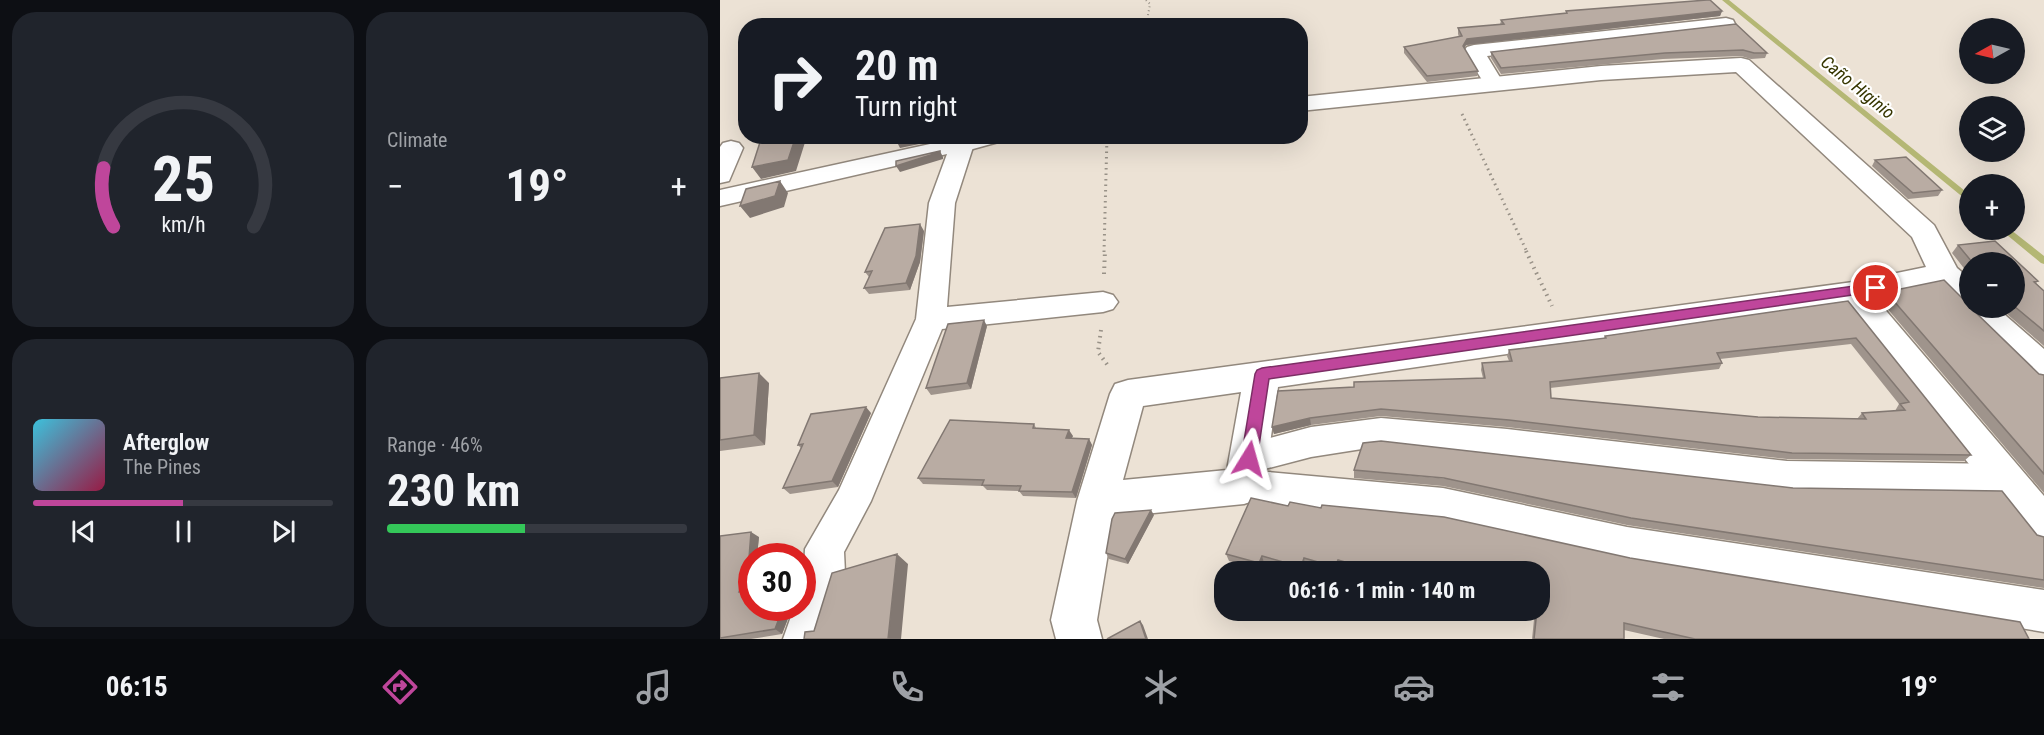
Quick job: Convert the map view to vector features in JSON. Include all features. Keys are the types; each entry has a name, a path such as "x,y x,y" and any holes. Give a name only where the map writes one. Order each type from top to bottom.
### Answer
{"street":[{"path":"1494,84 1474,51 1726,24"},
{"path":"1308,103 1601,73 1741,65 1924,232 1945,274 1959,288"},
{"path":"720,198 962,144"},
{"path":"804,639 825,573 824,549 853,501 931,319 942,203 962,144"},
{"path":"720,176 731,147"},
{"path":"1079,639 1074,620 1097,501 1128,394 1853,293 1945,274"},
{"path":"1853,293 2024,492 2044,527"},
{"path":"931,319 1103,302"},
{"path":"1988,318 2044,370"},
{"path":"1247,472 1262,374"},
{"path":"1097,501 1247,472 1311,442 1381,432 1787,477 2024,492"},
{"path":"1247,472 1443,505 1627,545 2044,611"}],"path":[{"path":"1146,0 1150,4 1147,18"},
{"path":"1450,89 1564,332"},
{"path":"1107,144 1103,302 1098,352 1128,394"}],"building":[{"path":"1710,0 1722,11 1467,39 1463,46 1478,71 1427,76 1404,47 1462,36 1458,28 1504,24 1501,20 1567,13 1566,11"},
{"path":"1736,24 1767,53 1743,50 1665,53 1501,68 1491,52"},
{"path":"759,144 793,144 788,160 752,167"},
{"path":"940,152 896,166 896,161"},
{"path":"1906,157 1942,190 1913,193 1875,160"},
{"path":"780,181 775,196 740,206 746,189"},
{"path":"920,224 916,256 906,283 864,288 872,271 865,272 885,228"},
{"path":"1995,241 2007,252 1964,252 1958,245"},
{"path":"2025,269 2038,281 2034,282 2044,291 2044,331 2025,315"},
{"path":"1944,280 1959,295 1959,318 1981,318 2039,374 2044,375 2044,474 1886,292"},
{"path":"1848,301 1971,455 1792,453 1509,420 1381,409 1310,418 1272,427 1278,391 1354,387 1354,382 1485,378 1482,363 1512,361 1509,350 1606,338 1605,336","holes":["1856,338 1909,402 1900,404 1905,410 1862,413 1866,419 1758,417 1551,398 1550,382 1722,363 1717,353"]},
{"path":"984,320 967,383 926,388 948,324"},
{"path":"759,373 754,435 720,440 720,378"},
{"path":"866,407 832,481 783,488 803,444 798,445 811,414"},
{"path":"950,420 1034,424 1033,428 1069,430 1066,438 1089,439 1072,492 1019,491 1021,486 982,485 984,480 918,478"},
{"path":"1381,441 1793,488 2002,491 2037,535 2044,537 2044,580 1631,518 1444,478 1354,470 1363,443"},
{"path":"1251,498 1288,506 1290,502 1321,508 1322,505 1444,517 1630,558 2020,622 2029,639 1695,639 1624,623 1624,639 1534,639 1536,621 1550,621 1550,561 1314,561 1304,558 1303,561 1280,561 1262,556 1260,561 1252,561 1226,554"},
{"path":"1151,510 1125,559 1106,553 1115,513"},
{"path":"751,532 750,543 738,543 738,621 778,621 775,629 720,638 720,536"},
{"path":"897,554 888,639 804,639 805,632 814,631 832,573"},
{"path":"1140,621 1146,639 1107,639"}],"waterway":[{"name":"Caño Higinio","path":"1725,0 1959,191"},
{"name":"Caño Higinio","path":"2018,240 2044,261"}],"route":[{"path":"1249,459 1262,374 1876,288"}]}
